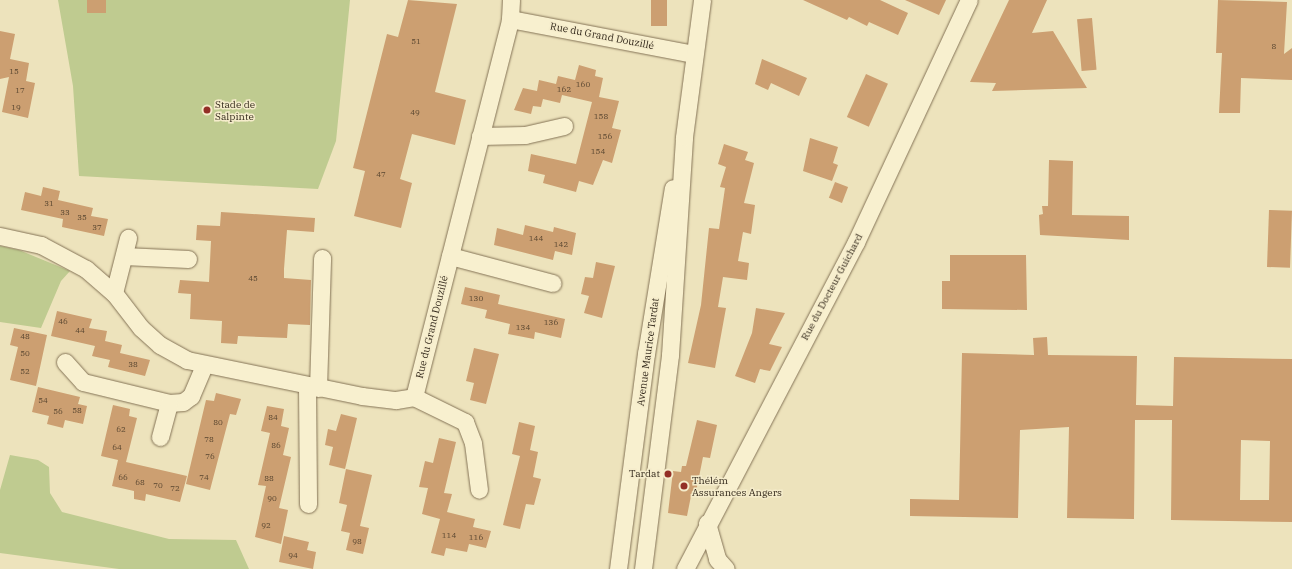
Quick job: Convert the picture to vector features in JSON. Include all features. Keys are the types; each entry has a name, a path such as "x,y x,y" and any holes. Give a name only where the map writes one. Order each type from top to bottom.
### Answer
{"street":[{"name":"Rue du Grand Douzillé","path":"414,397 510,19 511,0"},
{"name":"Avenue Maurice Tardat","path":"618,569 646,354 684,137 702,0"},
{"name":"Rue du Docteur Guichard","path":"685,569 707,523 856,242 969,0"},
{"name":"Rue du Grand Douzillé","path":"510,19 694,54"},
{"path":"480,136 525,135 564,126"},
{"name":"Avenue Maurice Tardat","path":"643,569 670,355 684,137"},
{"path":"0,236 55,251 86,269 114,293 141,328 160,345 204,365 312,387 396,400 414,397 465,422 473,443 479,490"},
{"path":"114,293 128,238"},
{"path":"124,256 188,259"},
{"path":"450,256 552,283"},
{"path":"308,504 312,387 322,258"},
{"path":"65,362 83,382 169,403 183,402 191,396 204,365"},
{"path":"160,437 169,403"},
{"path":"707,523 716,559 726,569"}],"green space":[{"name":"Stade de Salpinte","path":"58,0 350,0 336,141 318,189 79,176 73,86"},
{"path":"0,246 19,250 70,271 61,281 41,328 0,322"},
{"path":"10,455 38,460 49,467 50,493 62,512 169,539 236,540 249,569 119,569 0,553 0,490"}],"building":[{"path":"87,0 106,0 106,13 87,13"},
{"path":"408,0 457,4 435,92 466,100 455,145 412,134 400,179 412,183 401,228 354,216 365,171 353,168 387,34 398,37"},
{"path":"651,0 667,0 667,26 651,26"},
{"path":"803,0 880,0 908,13 898,35 869,22 867,26 849,17 847,20"},
{"path":"905,0 946,0 939,15"},
{"path":"1009,0 1047,0 1032,33 1053,31 1087,88 992,91 996,83 970,82"},
{"path":"1218,0 1287,2 1284,54 1292,48 1292,80 1241,78 1240,113 1219,113 1222,53 1216,53"},
{"path":"1092,18 1097,70 1082,71 1077,19"},
{"path":"0,31 15,34 10,59 29,63 26,81 35,83 28,118 2,112 9,77 0,79"},
{"path":"762,59 807,78 799,96 771,83 768,90 755,84"},
{"path":"579,65 596,70 595,76 603,78 599,97 619,101 612,128 621,130 612,163 603,160 593,185 579,181 576,192 543,183 545,175 528,171 531,154 576,164 592,102 562,95 560,103 543,99 541,107 533,106 531,114 514,110 523,88 537,91 539,80 556,84 558,76 575,80"},
{"path":"866,74 888,84 869,127 847,117"},
{"path":"810,138 838,147 833,163 838,165 832,181 803,171"},
{"path":"724,144 748,152 745,160 754,163 744,203 755,205 751,234 743,232 738,261 749,263 747,280 723,277 718,307 726,308 715,368 688,363 701,305 709,228 719,229 725,188 720,187 726,167 718,164"},
{"path":"1049,160 1073,161 1072,215 1129,216 1129,240 1040,235 1039,215 1043,214 1042,206 1048,206"},
{"path":"835,182 848,187 842,203 829,198"},
{"path":"43,187 60,191 58,200 93,208 91,216 108,219 104,236 62,227 63,219 21,210 25,192 41,196"},
{"path":"1269,210 1292,211 1290,268 1267,267"},
{"path":"221,212 315,218 314,232 287,230 284,269 284,278 311,280 310,325 288,324 287,338 238,336 237,344 221,343 222,321 190,319 191,294 178,293 180,280 209,282 211,241 196,240 197,225 220,226"},
{"path":"525,225 553,232 554,227 576,233 572,255 555,251 553,260 494,245 497,228 523,235"},
{"path":"950,255 1026,255 1027,310 942,309 942,281 950,281"},
{"path":"596,262 615,266 602,318 584,313 589,296 581,294 585,277 593,278"},
{"path":"465,287 500,295 498,304 565,319 561,338 535,332 534,339 508,334 510,324 485,318 487,310 461,304"},
{"path":"756,308 785,313 769,344 782,347 770,371 760,369 755,383 735,376 752,333"},
{"path":"57,311 92,319 89,328 107,331 105,341 122,345 120,353 150,360 145,376 108,367 110,360 92,356 95,346 51,336"},
{"path":"14,328 47,335 36,386 10,380 18,347 10,345"},
{"path":"1047,337 1048,355 1137,356 1136,405 1173,406 1174,357 1292,359 1292,522 1171,520 1172,420 1135,420 1134,519 1067,518 1069,427 1020,430 1018,518 910,516 910,499 959,500 962,353 1034,355 1033,338","holes":["1241,440 1270,441 1269,500 1240,500"]},
{"path":"474,348 499,354 486,404 470,400 474,383 466,381"},
{"path":"38,387 80,397 78,404 87,406 83,424 65,420 63,428 47,424 49,416 32,412"},
{"path":"216,393 241,399 236,415 230,414 210,490 186,484 206,400 214,401"},
{"path":"113,405 130,409 129,416 137,418 126,462 187,476 180,502 146,494 145,501 134,499 134,491 112,486 118,460 101,456"},
{"path":"267,406 284,409 281,426 289,428 283,455 291,457 279,508 288,510 281,544 255,537 266,486 258,485 270,433 261,431"},
{"path":"341,414 357,418 345,469 329,465 333,447 325,445 328,429 336,431"},
{"path":"697,420 717,425 710,458 703,457 696,492 692,491 687,516 668,513 673,471 681,472 682,466 686,466"},
{"path":"519,422 535,426 530,450 538,452 533,477 541,479 534,505 526,504 520,529 503,525 520,456 512,454"},
{"path":"439,438 456,442 444,493 452,494 447,512 475,519 473,527 491,531 486,548 469,544 467,552 446,548 444,556 431,553 440,519 422,514 428,488 419,487 425,461 433,463"},
{"path":"346,469 372,475 360,526 369,528 363,554 346,550 350,533 341,531 347,505 339,503"},
{"path":"284,536 309,542 307,550 316,552 313,569 279,562"}],"place":[{"name":"Stade de Salpinte","path":"207,110"},
{"name":"Tardat","path":"668,474"},
{"name":"Thélém Assurances Angers","path":"684,486"}]}
